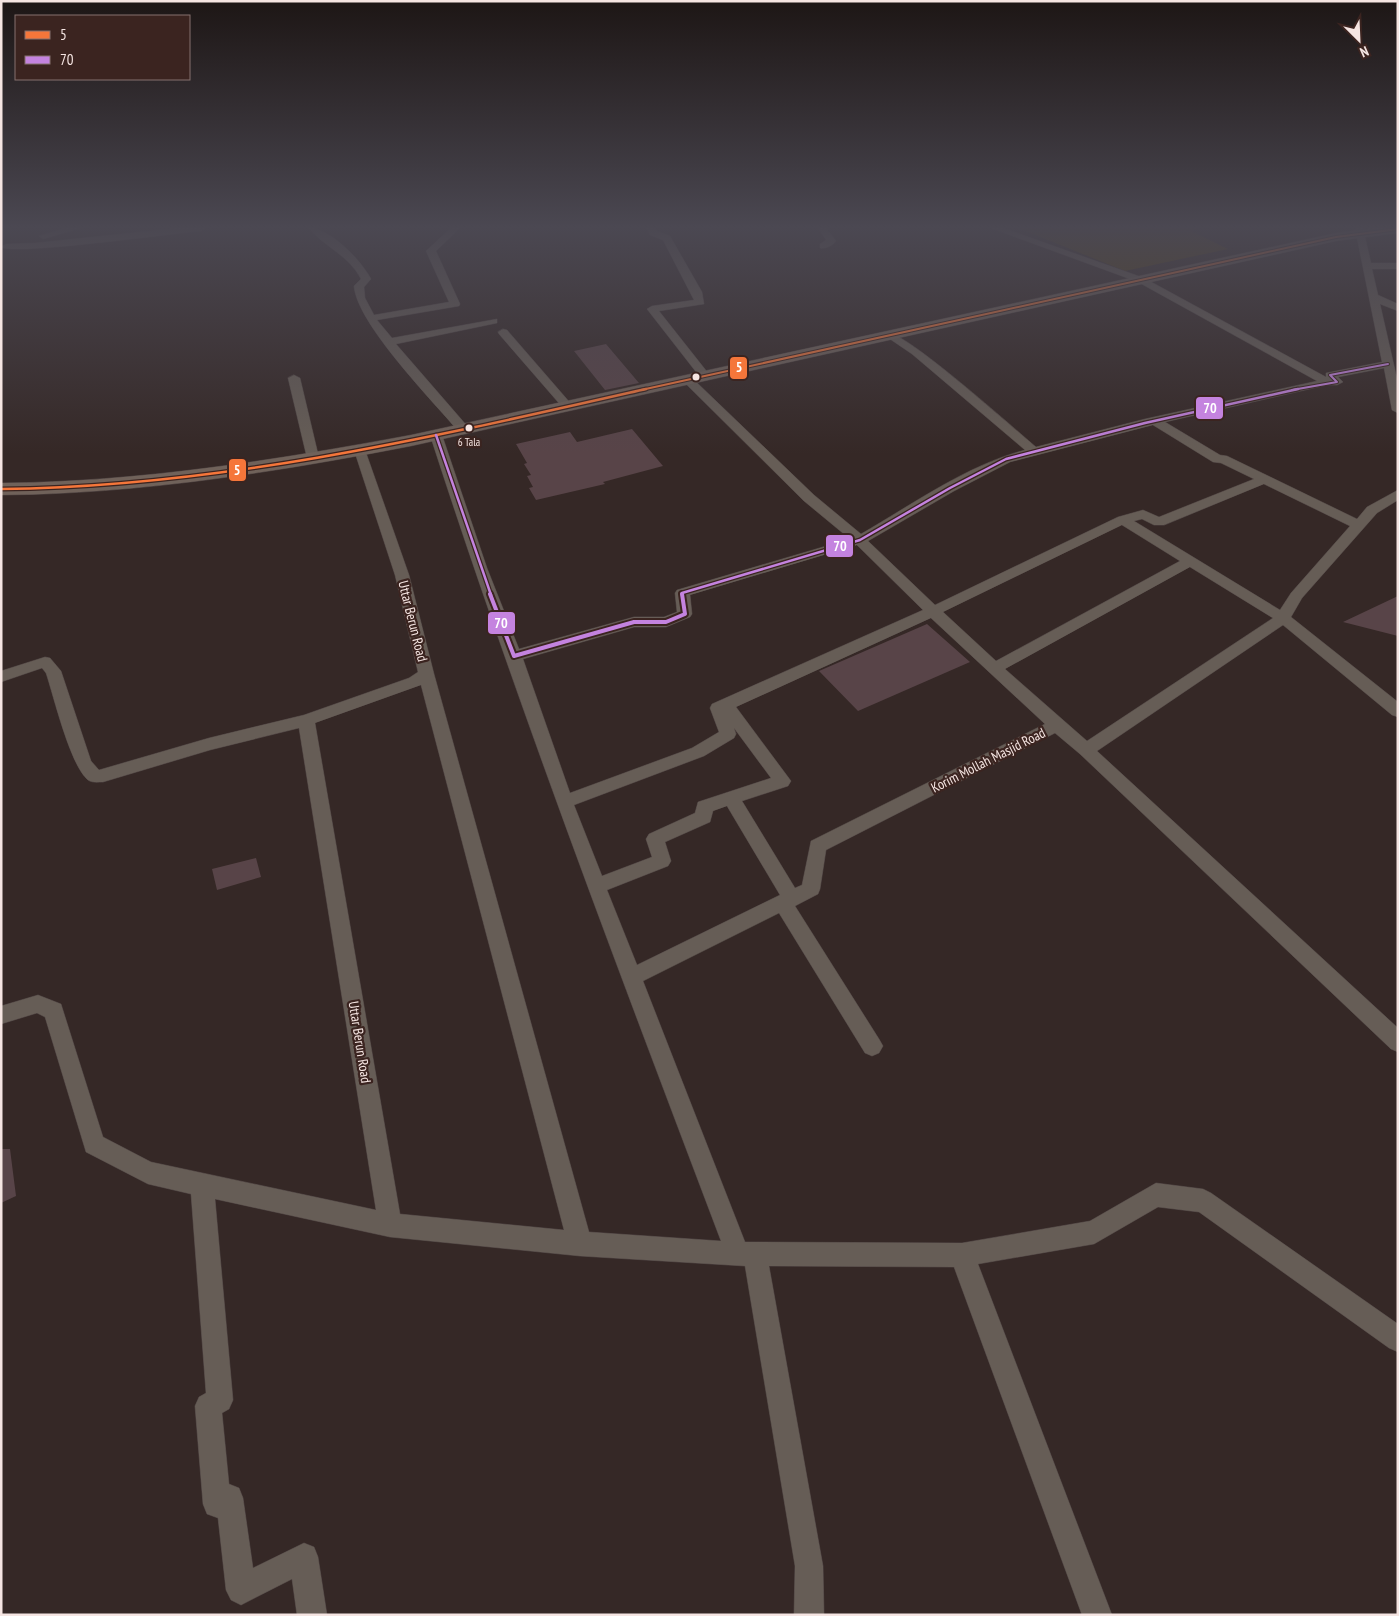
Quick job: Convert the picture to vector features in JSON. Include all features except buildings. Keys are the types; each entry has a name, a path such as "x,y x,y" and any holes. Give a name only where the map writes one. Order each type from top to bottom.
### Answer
{"highway":[{"path":"1,489 43,490 208,475 360,450 464,430 704,375 1035,303"}],"street":[{"path":"363,303 371,318 390,342 464,430"},
{"path":"371,318 455,303"},
{"path":"690,303 652,309 704,375"},
{"path":"1184,303 1327,382"},
{"path":"1375,303 1398,410"},
{"path":"390,342 493,321"},
{"path":"504,332 568,407"},
{"path":"891,335 916,352 1033,451"},
{"path":"514,656 634,622 666,622 686,614 682,593 860,540 950,488 998,463 1033,451 1155,421 1327,382 1337,382 1330,375 1388,364"},
{"path":"294,378 312,458"},
{"path":"687,379 809,498 860,540 1056,725"},
{"path":"1155,421 1217,459 1222,459 1358,525"},
{"path":"436,436 480,568 514,656 564,802 632,976 746,1254 809,1566 809,1615"},
{"name":"Uttar Berun Road","path":"360,450 402,575 426,674 415,682 307,720 390,1225"},
{"path":"564,802 698,752 728,734 718,708 725,704 934,611 1123,520 1143,514 1159,522 1263,480"},
{"path":"1086,750 1282,618 1296,596 1372,510 1398,494"},
{"path":"1123,520 1282,618 1398,711"},
{"path":"994,668 1190,561"},
{"path":"1,677 45,662 53,671 84,764 95,776 103,776 209,744 307,720"},
{"path":"426,674 580,1244"},
{"path":"597,886 662,861 655,839 704,817 704,807 782,781 725,704"},
{"name":"Korim Mollah Masjid Road","path":"632,976 811,890 817,846 1056,725 1086,750 1398,1042"},
{"path":"731,798 872,1046"},
{"path":"1,1015 38,1004 54,1011 94,1144 148,1173 390,1225 580,1244 746,1254 962,1255 1094,1232 1156,1194 1203,1201 1398,1339"},
{"path":"202,1185 220,1400 208,1406 217,1504 229,1498 241,1590 304,1557 312,1615"},
{"path":"962,1255 1097,1615"}],"transit line":[{"name":"5","path":"1,489 82,486 202,475 342,453 481,426 1032,303"},
{"name":"70","path":"436,435 480,568 514,656 634,622 666,622 685,614 682,593 860,540 950,488 1006,459 1145,423 1327,382 1337,382 1330,375 1388,364"}],"place":[{"name":"6 Tala","path":"469,428"}]}
